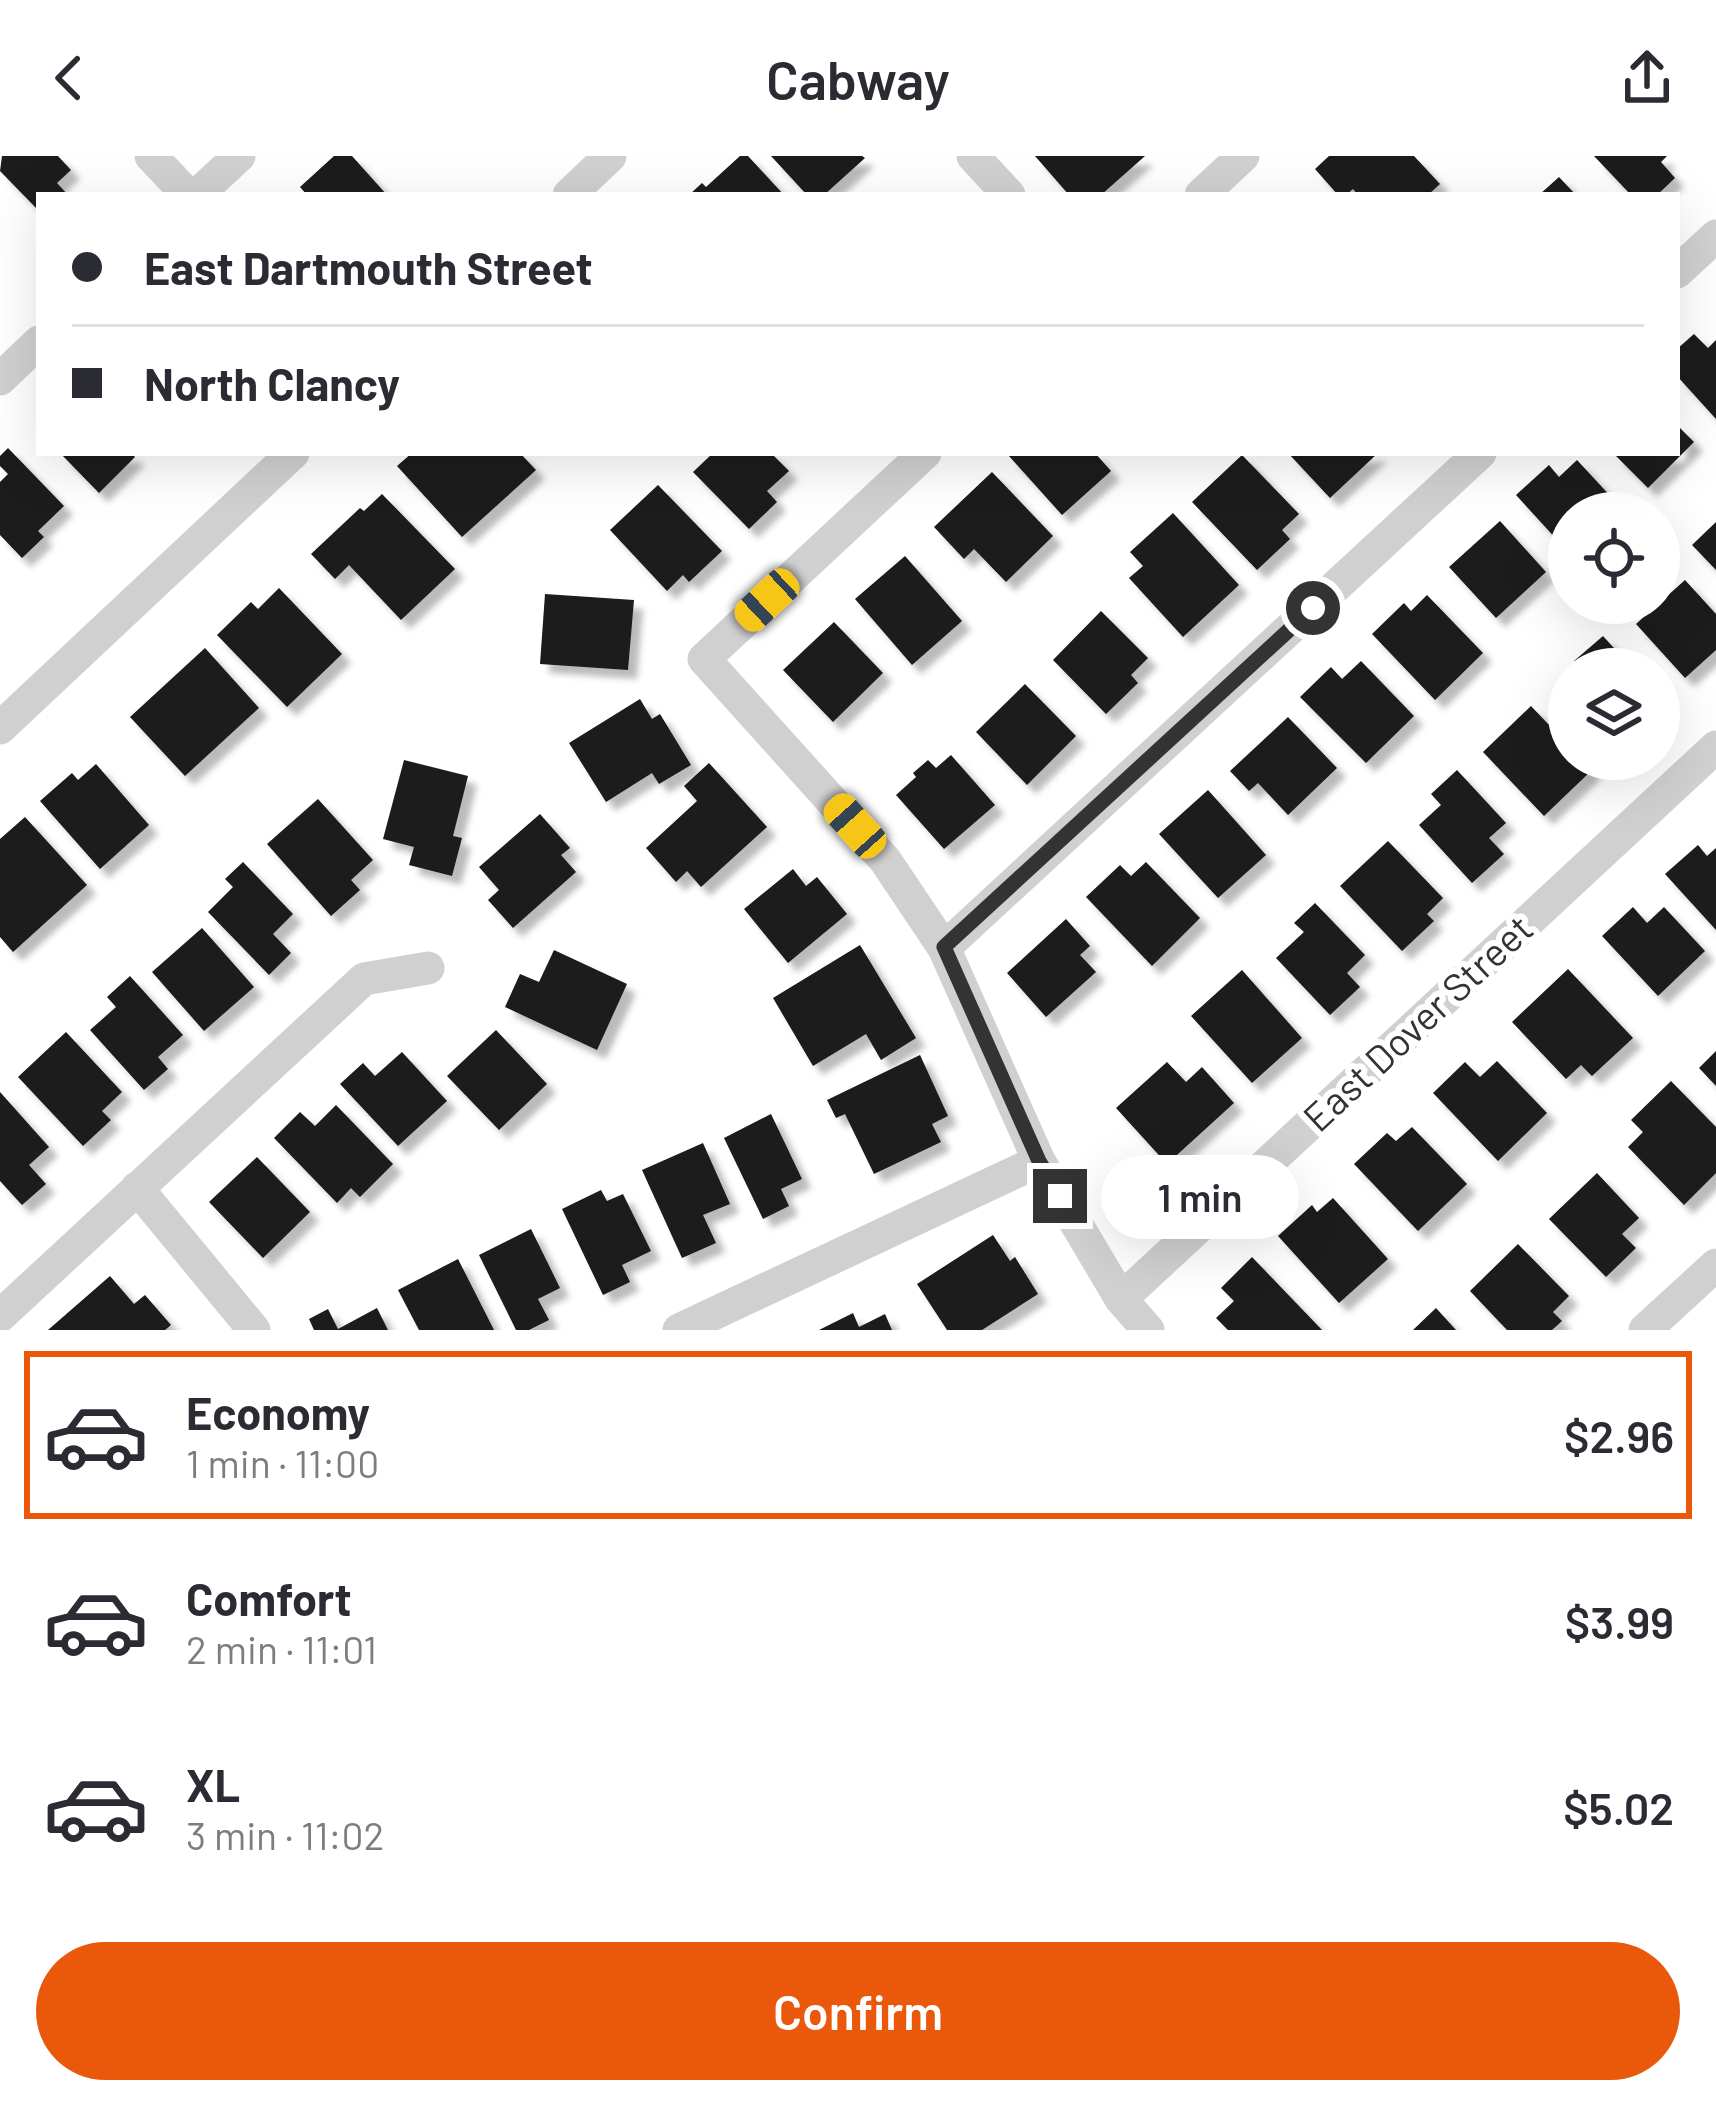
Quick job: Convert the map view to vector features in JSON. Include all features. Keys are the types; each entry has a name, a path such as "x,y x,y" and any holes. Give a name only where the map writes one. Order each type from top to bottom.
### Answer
{"street":[{"path":"152,156 185,192"},
{"path":"200,192 239,156"},
{"path":"571,192 610,156"},
{"path":"973,156 1006,192"},
{"path":"1205,192 1243,156"},
{"path":"1680,269 1716,236"},
{"path":"0,379 36,346"},
{"path":"0,728 290,456"},
{"path":"922,456 704,659 885,860 944,947 1039,1161 1120,1299 1148,1330"},
{"path":"944,947 1477,456"},
{"name":"East Dover Street","path":"1120,1299 1716,747"},
{"path":"0,1316 364,979 428,968"},
{"path":"679,1330 1039,1161"},
{"path":"137,1188 254,1330"},
{"path":"1646,1330 1716,1265"}],"building":[{"path":"2,156 58,156 71,170 57,183 65,192 36,192 36,208 0,171"},
{"path":"334,156 352,156 384,192 304,192 300,187"},
{"path":"740,156 748,156 781,192 692,192 702,183 706,187"},
{"path":"771,156 865,158 827,192 804,192"},
{"path":"1035,156 1145,156 1104,192 1066,192"},
{"path":"1329,156 1414,156 1440,184 1431,192 1335,192 1315,169"},
{"path":"1594,156 1667,156 1661,162 1675,178 1660,192 1628,192"},
{"path":"1559,177 1573,192 1542,192"},
{"path":"1694,334 1708,348 1716,340 1716,419 1680,379 1680,346"},
{"path":"1680,428 1694,442 1680,456"},
{"path":"8,448 64,506 38,531 44,537 22,558 0,535 0,482 8,474 0,466 0,456"},
{"path":"63,456 135,457 99,493"},
{"path":"409,456 523,456 536,470 462,537 397,466"},
{"path":"710,456 774,456 789,471 767,491 777,502 749,529 693,472"},
{"path":"1009,456 1098,456 1111,471 1062,515"},
{"path":"1243,456 1299,514 1282,530 1290,539 1257,570 1192,502"},
{"path":"1291,456 1375,456 1330,498"},
{"path":"1616,456 1680,456 1648,488"},
{"path":"1577,460 1607,492 1548,492 1548,530 1516,495 1549,465 1559,477"},
{"path":"992,472 1053,536 1006,582 974,549 964,559 934,527"},
{"path":"658,485 722,551 689,582 683,575 667,591 610,530"},
{"path":"382,494 455,569 401,620 349,565 335,579 311,554"},
{"path":"1173,513 1239,585 1183,637 1129,578 1143,566 1130,552"},
{"path":"1500,521 1546,572 1496,618 1449,567"},
{"path":"1716,522 1716,570 1692,545"},
{"path":"905,556 962,621 912,665 855,599"},
{"path":"1685,580 1716,614 1716,650 1685,678 1680,672 1680,648 1658,648 1636,624 1680,624 1680,584"},
{"path":"279,588 342,654 287,707 217,635 251,602 258,609"},
{"path":"545,594 634,600 628,670 540,664"},
{"path":"1427,595 1483,653 1435,700 1372,634 1404,603 1411,611"},
{"path":"1101,611 1148,658 1131,675 1138,683 1106,714 1053,660"},
{"path":"834,622 883,673 833,722 783,670"},
{"path":"1603,636 1614,648 1589,648"},
{"path":"205,648 259,708 185,776 130,717"},
{"path":"1361,661 1414,716 1366,763 1300,697 1331,667 1342,679"},
{"path":"1025,684 1076,736 1027,785 976,732"},
{"path":"640,699 652,719 660,714 691,765 659,784 652,773 606,802 569,743"},
{"path":"1531,706 1548,724 1548,780 1582,780 1544,816 1483,752"},
{"path":"1288,717 1337,768 1288,815 1258,783 1249,791 1230,771"},
{"path":"951,755 995,805 944,849 896,795 928,760 936,768"},
{"path":"404,760 468,776 453,836 462,838 452,876 409,865 414,847 383,839"},
{"path":"709,763 767,827 701,887 687,871 676,882 646,848 697,801 684,786"},
{"path":"96,764 149,825 100,869 40,801 72,773 78,780"},
{"path":"1457,770 1506,823 1489,838 1504,854 1472,883 1419,825 1441,805 1431,794"},
{"path":"1208,790 1266,855 1218,898 1159,834"},
{"path":"318,799 373,860 351,880 360,890 331,916 267,844"},
{"path":"540,814 570,848 561,855 576,872 513,928 488,900 499,890 479,867"},
{"path":"25,817 87,885 13,952 0,937 0,839"},
{"path":"1388,841 1443,898 1427,914 1434,921 1402,951 1340,886"},
{"path":"1698,845 1707,856 1716,848 1716,930 1665,874"},
{"path":"243,862 293,914 273,934 291,953 269,975 208,912 233,887 225,879"},
{"path":"1146,862 1200,918 1152,966 1086,897 1120,865 1131,876"},
{"path":"793,869 806,886 817,877 847,914 788,963 744,909"},
{"path":"1315,903 1365,955 1347,973 1360,987 1330,1015 1276,958 1304,932 1294,923"},
{"path":"1633,907 1647,923 1664,907 1705,951 1658,996 1602,936"},
{"path":"1066,919 1090,946 1080,955 1096,972 1046,1017 1007,973"},
{"path":"202,928 254,987 204,1031 152,972"},
{"path":"860,945 916,1038 881,1060 866,1034 813,1066 773,998"},
{"path":"554,950 627,984 597,1050 505,1007 520,974 539,982"},
{"path":"1568,969 1633,1038 1592,1076 1581,1065 1566,1079 1512,1022"},
{"path":"1242,970 1302,1038 1252,1083 1191,1016"},
{"path":"130,976 183,1035 158,1057 168,1069 144,1090 90,1030 116,1007 107,997"},
{"path":"496,1030 547,1084 499,1130 447,1076"},
{"path":"66,1032 122,1092 102,1111 111,1120 83,1146 18,1077"},
{"path":"1716,1051 1716,1086 1699,1068"},
{"path":"402,1052 447,1101 398,1146 340,1084 363,1063 375,1076"},
{"path":"920,1055 948,1116 932,1124 941,1142 874,1174 845,1114 836,1118 827,1100"},
{"path":"1497,1061 1547,1113 1498,1161 1433,1093 1465,1062 1480,1077"},
{"path":"1167,1062 1186,1082 1202,1067 1234,1103 1167,1164 1116,1108"},
{"path":"1671,1081 1716,1127 1716,1173 1684,1205 1628,1147 1643,1132 1631,1120"},
{"path":"0,1092 49,1147 29,1165 46,1184 22,1205 0,1181"},
{"path":"336,1105 393,1164 360,1197 351,1188 337,1203 274,1138 300,1112 315,1126"},
{"path":"771,1114 802,1179 781,1189 789,1206 763,1219 724,1138"},
{"path":"1412,1127 1467,1184 1418,1231 1354,1164 1387,1133 1396,1141"},
{"path":"703,1143 730,1204 703,1215 716,1243 682,1258 642,1170"},
{"path":"257,1157 310,1212 263,1258 209,1202"},
{"path":"1597,1173 1639,1218 1622,1234 1636,1248 1606,1277 1549,1219"},
{"path":"601,1190 607,1201 623,1194 651,1251 622,1265 630,1282 603,1295 562,1209"},
{"path":"1333,1198 1388,1259 1339,1303 1278,1236 1312,1205 1317,1212"},
{"path":"531,1229 560,1288 538,1299 549,1320 529,1330 516,1330 479,1255"},
{"path":"993,1235 1010,1261 1015,1257 1038,1294 982,1330 947,1330 917,1284"},
{"path":"1518,1244 1569,1296 1553,1312 1562,1321 1552,1330 1507,1330 1470,1291"},
{"path":"1252,1257 1322,1330 1228,1330 1216,1318 1234,1301 1221,1288"},
{"path":"458,1259 494,1330 419,1330 398,1290"},
{"path":"110,1276 134,1304 145,1295 171,1325 165,1330 48,1330"},
{"path":"377,1308 388,1330 314,1330 309,1319 328,1309 338,1329"},
{"path":"1436,1308 1456,1330 1413,1330"},
{"path":"853,1313 859,1327 885,1314 892,1330 819,1330"}],"route":[{"path":"1060,1196 1039,1161 944,947 1313,608"}]}
